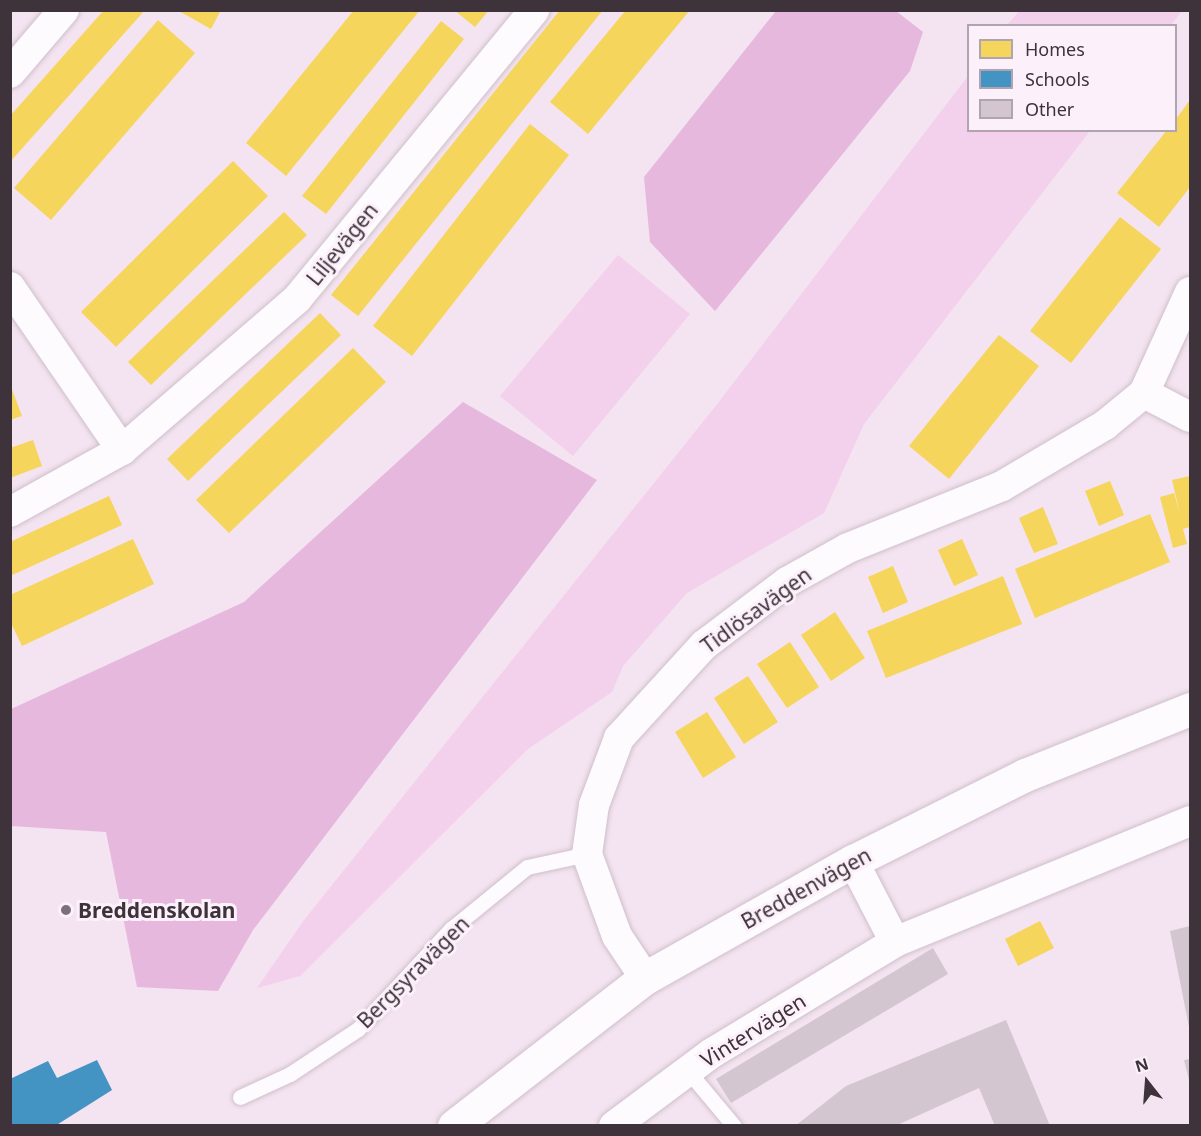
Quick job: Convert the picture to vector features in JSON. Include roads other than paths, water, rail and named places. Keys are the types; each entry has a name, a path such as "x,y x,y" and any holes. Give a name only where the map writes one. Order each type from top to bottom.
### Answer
{"street":[{"path":"10,73 64,10"},
{"name":"Liljevägen","path":"10,512 122,450 297,299 534,10"},
{"path":"10,287 122,450"},
{"name":"Tidlösavägen","path":"645,978 617,936 587,854 594,805 619,738 704,645 787,582 848,548 1002,486 1105,425 1144,393 1191,292"},
{"path":"1144,393 1191,417"},
{"name":"Breddenvägen","path":"454,1125 645,978 854,861 1025,775 1191,709"},
{"name":"Vintervägen","path":"614,1125 688,1071 896,942 1191,821"},
{"path":"854,861 896,942"}],"lane":[{"name":"Bergsyravägen","path":"240,1098 290,1074 358,1029 451,929 527,867 587,854"},
{"path":"688,1071 734,1125"}],"place":[{"name":"Breddenskolan","path":"66,910"}]}
